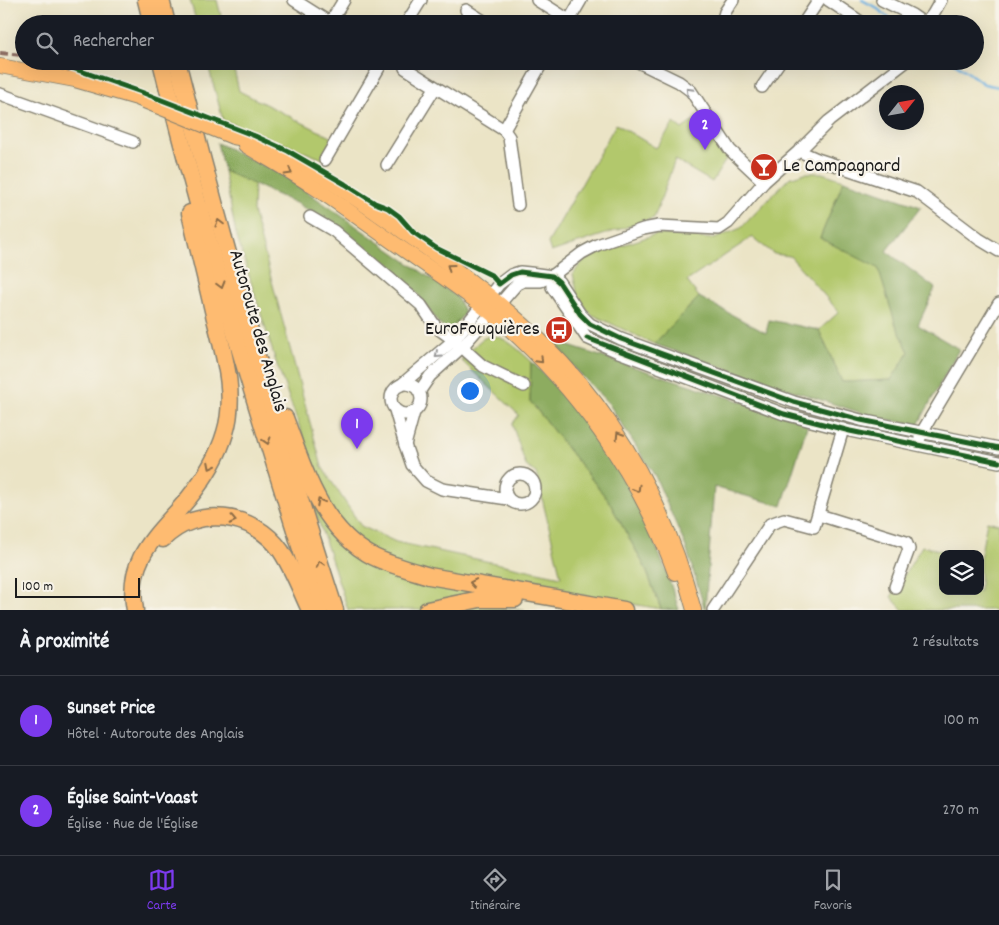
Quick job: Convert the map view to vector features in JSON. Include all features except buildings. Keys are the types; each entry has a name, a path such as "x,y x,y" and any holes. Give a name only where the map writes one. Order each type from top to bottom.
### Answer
{"highway":[{"path":"146,0 150,15"},
{"path":"161,0 165,15"},
{"name":"Autoroute des Anglais","path":"163,70 207,234 259,414 320,610"},
{"name":"Autoroute des Anglais","path":"179,70 239,296 335,610"},
{"path":"135,610 134,586 138,564 157,532 188,500 204,478 226,432 230,408 229,383 223,351 175,149 167,86"},
{"path":"239,296 308,480 328,517 349,539 373,556 401,568 429,576 570,606"},
{"path":"143,610 141,601 142,584 146,564 159,543 170,532 183,524 198,518 217,517 235,519 252,525 267,534 281,551 310,610"},
{"path":"427,610 464,602 502,598 570,606"},
{"path":"450,610 502,603 624,610"}],"main road":[{"path":"0,66 15,69"},
{"path":"21,70 75,80 137,98 233,136 310,184 427,265 532,333 593,398 616,430 639,468 660,508 676,547 694,610"},
{"path":"491,305 576,398 624,466 660,535 686,610"}],"street":[{"path":"294,0 318,15"},
{"path":"335,15 344,0"},
{"path":"412,15 421,0"},
{"path":"537,0 559,15"},
{"path":"574,15 581,0"},
{"path":"725,15 733,0"},
{"path":"809,15 818,0"},
{"path":"828,0 850,15"},
{"path":"882,0 909,15"},
{"path":"932,15 940,0"},
{"path":"466,10 474,15"},
{"path":"325,160 378,70"},
{"path":"408,70 504,130 509,137 518,205"},
{"path":"504,130 538,70"},
{"path":"654,70 679,82 691,91 730,150 764,182"},
{"path":"762,87 774,70"},
{"path":"419,392 430,376 491,305 517,284 523,281 541,281 552,276 597,245 643,229 659,226 719,229 728,223 764,182 829,121 895,70"},
{"path":"387,165 435,88"},
{"path":"0,94 133,142"},
{"path":"799,151 817,159 917,192 999,251"},
{"path":"310,217 342,237 421,306 436,327 458,343 483,366 524,386"},
{"path":"552,276 552,287 587,338 784,414 843,429 999,462"},
{"path":"552,276 559,282 580,314 590,324 621,339 794,402 861,420 999,448"},
{"path":"919,445 922,432 999,303"},
{"path":"458,343 397,386 392,393 391,402 412,465 426,481 442,489 508,499"},
{"path":"401,385 412,385 419,392 421,401 414,412 405,445"},
{"path":"395,410 404,414 414,412"},
{"path":"712,610 770,524 784,519 814,528 843,429"},
{"path":"819,515 906,542 909,549 896,587"}],"green space":[{"path":"190,0 217,0 221,15 194,15"},
{"path":"209,70 234,70 239,91 337,140 325,160 223,120"},
{"path":"702,115 729,155 712,182 675,160 654,218 551,252 548,243 616,124 656,148 674,123 682,129"},
{"path":"217,143 283,175 456,296 465,313 449,331 439,324 417,293 339,231 298,204 224,171"},
{"path":"224,171 254,183 253,211 322,467 361,526 396,542 561,577 536,473 526,466 512,424 519,415 461,360 481,340 494,336 514,346 531,361 530,401 608,500 645,567 661,609 505,582 501,608 525,610 348,610 309,492 320,483 276,362 236,234"},
{"path":"805,173 822,173 844,180 820,238 878,267 896,325 909,352 891,380 842,382 819,330 839,312 790,256 774,254 752,237 687,281 699,297 654,344 591,314 578,297 573,274 583,261 599,253 656,234 714,239 741,228 789,178"},
{"path":"844,180 921,207 886,251 935,288 918,325 959,349 918,425 874,417 654,344 699,297 766,333 769,320 819,330 842,382 891,380 909,352 896,325 878,268 820,238"},
{"path":"547,339 808,423 782,506 714,487 705,610 686,547 655,476 609,404"},
{"path":"531,361 561,392 584,420 618,470 647,525 679,610 661,609 645,567 608,500 530,401"},
{"path":"987,521 999,524 999,610 903,610 891,597 922,546 939,550 939,595 984,595 984,550 982,550"}],"waterway":[{"path":"862,0 885,15"},
{"path":"965,70 984,84 999,87"}],"marked path":[{"path":"0,53 15,54"}],"cycle path":[{"path":"78,70 141,92 255,136 288,151 375,203 388,208 399,216 413,232 436,248 491,275 499,284 511,275 520,272 552,276 559,282 580,314 590,324 621,339 794,402 861,420 999,448"},
{"path":"587,338 784,414 850,431 999,462"}],"place":[{"name":"Église Saint-Vaast","path":"705,150"},
{"name":"Le Campagnard","path":"764,167"},
{"name":"EuroFouquières","path":"559,330"},
{"name":"Sunset Price","path":"357,449"}]}
